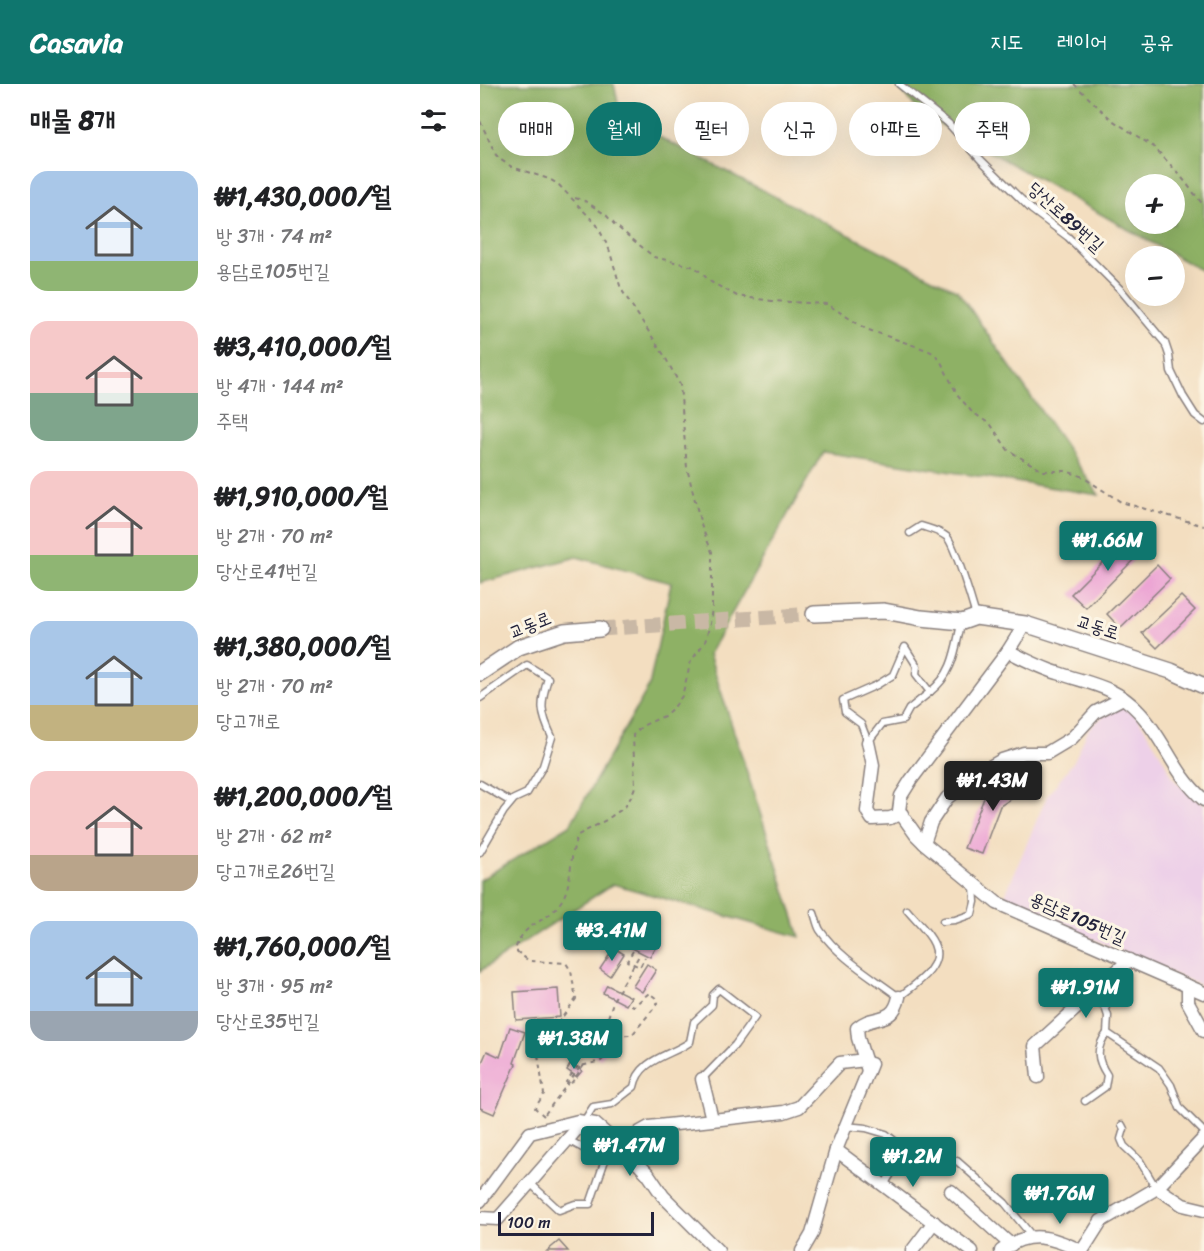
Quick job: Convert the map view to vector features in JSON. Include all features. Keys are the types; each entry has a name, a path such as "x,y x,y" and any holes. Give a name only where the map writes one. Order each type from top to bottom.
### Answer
{"street":[{"name":"교동로","path":"814,614 884,610 921,618 1025,624 1171,671 1204,686"},
{"path":"868,742 873,765 867,811 872,819 890,818 902,814 900,811 902,796 911,780 1008,651 1025,624"},
{"name":"교동로","path":"480,673 519,647 564,632 600,629"},
{"path":"1008,651 1058,674 1088,681 1114,691 1140,712 1176,768 1204,800"},
{"path":"924,843 931,822 947,798 974,776 1002,760 1024,753 1047,753 1072,738 1096,712 1123,698"},
{"name":"용담로105번길","path":"902,814 916,836 997,903 1204,993"},
{"path":"1038,1077 1035,1046 1129,960"},
{"path":"1188,986 1188,1002 1204,1031"},
{"path":"802,1251 812,1234 836,1150 869,1064 858,1038 857,1028 862,1023 885,1017 896,1008 899,997"},
{"path":"623,1149 640,1132 649,1127 784,1112 799,1107 840,1063 869,1064"},
{"path":"702,1079 712,1119"},
{"path":"480,1201 530,1133 578,1121 595,1124 648,1174 663,1196 718,1251"},
{"path":"480,1218 498,1219 583,1122"},
{"path":"951,1191 1006,1248 1031,1237 1060,1240 1081,1251 1101,1221 1157,1188 1204,1138"},
{"path":"836,1150 972,1251"},
{"path":"1157,1188 1183,1205 1204,1210"},
{"path":"912,1251 934,1222"}],"lane":[{"name":"당산로89번길","path":"899,84 948,123 981,160 1032,210 1068,237 1120,289 1165,343 1170,355 1171,371 1183,396 1195,415 1204,422"},
{"path":"868,742 882,724 903,720 909,709 942,682 953,661 969,619 969,591 948,538 935,530 921,526 910,533"},
{"path":"868,742 861,724 845,712 843,700 893,675 905,647 916,666 916,674 930,692"},
{"path":"480,698 527,665 548,678 543,696 542,717 552,737 543,766 527,793 511,802 480,851"},
{"path":"480,784 511,802"},
{"path":"943,921 956,920 972,914 975,902 974,885"},
{"path":"814,913 819,929 836,947 861,971 875,978 899,997 929,973 935,960 935,945 907,910"},
{"path":"583,1122 593,1107 612,1104 634,1087 636,1076 649,1063 676,1052 690,1042 694,1022 712,1005 713,995 719,989 755,1017 735,1045 702,1079"},
{"path":"1085,1101 1105,1087 1107,1075 1100,1063 1098,1052 1100,1042 1107,1033 1108,1016 1105,1007 1087,998"},
{"path":"1107,1033 1159,1068 1171,1084 1180,1108 1204,1132"},
{"path":"1122,1125 1124,1129 1121,1139 1124,1146 1140,1161 1157,1188"},
{"path":"845,1126 866,1128 886,1134 896,1142 924,1151 939,1160 957,1161 1005,1203 1031,1237"},
{"path":"568,1140 605,1160"},
{"path":"884,1185 908,1147"},
{"path":"530,1183 559,1210 575,1204 590,1204 605,1160 623,1149"}],"path":[{"path":"1074,84 1112,120 1154,147 1204,206"},
{"path":"480,121 496,155 501,160 512,167 558,184 604,235 621,289 664,355 680,385 687,468 701,525 712,552 710,624 705,642 691,661 682,696 664,716 642,726 633,735 635,787 632,797 625,807 578,835 566,894 550,915 530,926 519,938 515,950 529,961 566,963 571,971 576,999 557,1024 541,1037 538,1054 545,1088 535,1108 544,1116"},
{"path":"572,197 585,201 606,214 615,225 654,257 695,267 711,282 737,296 772,301 827,304 866,329 935,354 957,394 971,411 991,425 1008,450 1043,471 1066,471 1081,476 1121,502 1204,526"},
{"path":"633,951 627,961 640,966 645,957"},
{"path":"568,1083 577,1067 601,1061 614,1047 614,1042 604,1030 614,999 640,954"},
{"path":"607,1036 632,1035 658,1003 657,999 649,993 634,1006 627,1003"},
{"path":"568,1083 582,1066"},
{"path":"530,1133 582,1066"}],"shaded area":[{"path":"1118,704 1136,715 1175,781 1204,805 1204,987 1003,900 1047,796 1074,761 1089,728"}],"green space":[{"path":"480,84 614,84 618,102 586,102 586,156 662,156 662,138 674,144 674,156 697,156 958,291 1099,495 823,452 709,654 800,937 613,884 480,971 480,880 570,825 649,686 671,583 577,557 480,583"},
{"path":"897,84 1204,84 1204,272 1185,261 1185,246 1158,246 1136,234 1185,234 1185,174 1125,174 1125,228 997,156 1030,156 1030,102 954,102 954,132 942,125 942,102 911,102"}],"building":[{"path":"1130,535 1144,549 1086,608 1071,594"},
{"path":"1157,565 1170,579 1120,628 1107,614"},
{"path":"1181,596 1195,610 1157,648 1142,633"},
{"path":"1023,773 1031,786 1000,806 982,854 964,848 984,798"},
{"path":"635,932 658,943 650,957 628,946"},
{"path":"614,948 624,954 610,976 600,969"},
{"path":"647,964 656,970 642,992 633,986"},
{"path":"607,985 631,997 626,1005 603,993"},
{"path":"558,989 560,1017 516,1020 514,992"},
{"path":"587,1026 611,1044 600,1059 576,1041"},
{"path":"510,1027 525,1032 514,1063 516,1064 494,1114 480,1108 480,1067 487,1051 500,1057"},
{"path":"571,1063 582,1071 577,1077 567,1070"},
{"path":"559,1241 568,1251 547,1251"}],"tunnel":[{"path":"600,629 814,614"}]}
